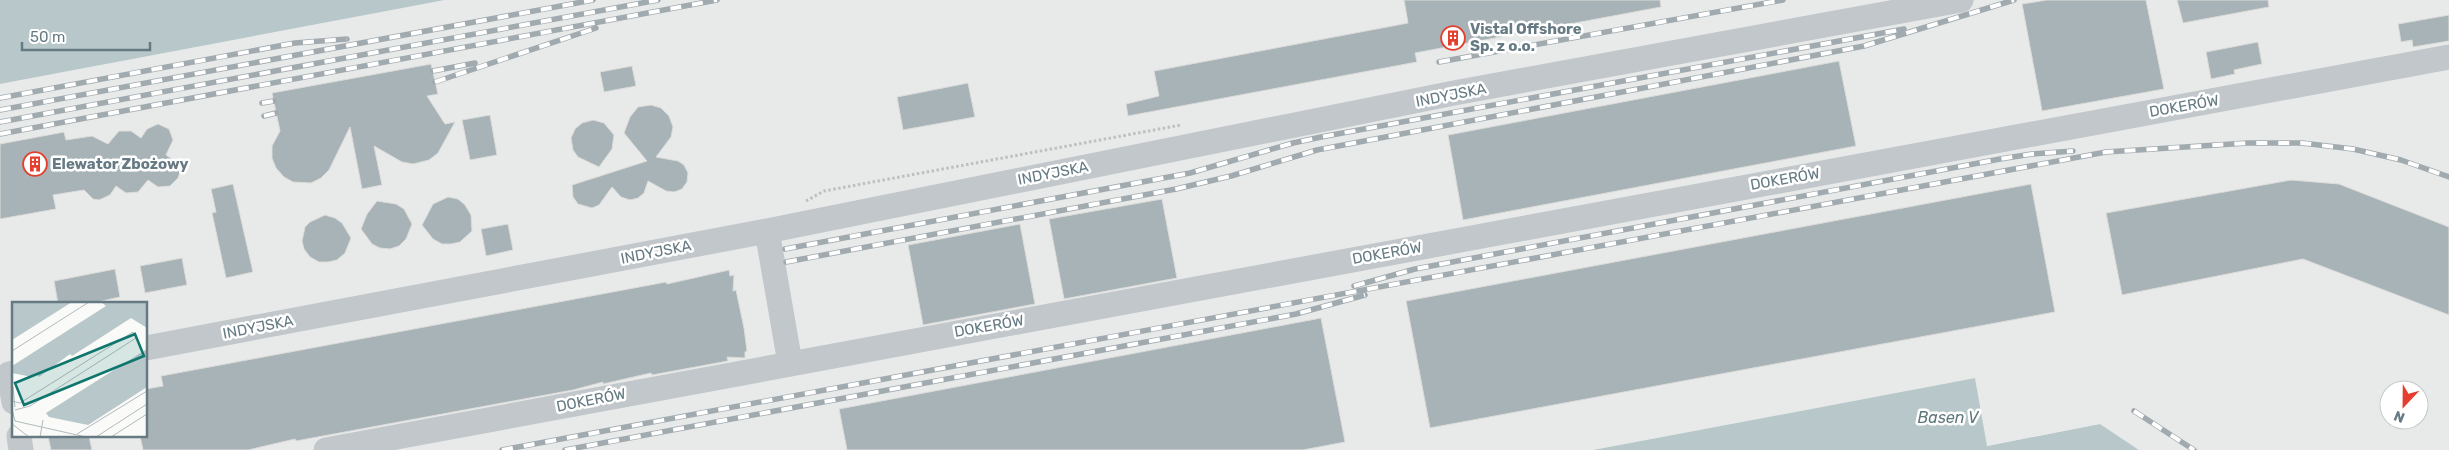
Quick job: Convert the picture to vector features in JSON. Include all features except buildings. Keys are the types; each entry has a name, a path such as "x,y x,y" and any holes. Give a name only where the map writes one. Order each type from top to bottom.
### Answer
{"lane":[{"name":"INDYJSKA","path":"148,348 767,231 1454,93 1961,0"},
{"name":"DOKERÓW","path":"326,450 2449,57"},
{"path":"767,231 790,363"}],"shaded area":[{"path":"445,0 2449,0 2449,450 2139,450 2100,424 1986,446 1975,378 1593,450 0,450 0,84"}],"water":[{"path":"0,0 445,0 0,84"},
{"name":"Basen V","path":"1975,378 1987,446 2100,424 2139,450 1593,450"}],"railway":[{"path":"0,110 593,0"},
{"path":"0,122 658,0"},
{"path":"0,134 717,0"},
{"path":"1439,62 1783,0"},
{"path":"786,262 1176,189 1231,176 1317,150 1864,46 2014,0"},
{"path":"435,82 596,28"},
{"path":"785,249 1190,173 1293,143 1321,137 1904,29"},
{"path":"0,98 295,43 347,39"},
{"path":"433,71 475,63"},
{"path":"262,103 274,101"},
{"path":"264,116 276,113"},
{"path":"502,450 2106,152 2248,143 2302,143 2353,149 2401,160 2449,177"},
{"path":"1354,286 1415,269 2000,159 2073,151"},
{"path":"565,450 1296,314 1365,295"},
{"path":"2134,411 2194,450"}],"place":[{"name":"Vistal Offshore Sp. z o.o.","path":"1453,38"},
{"name":"Elewator Zbożowy","path":"35,164"}]}
